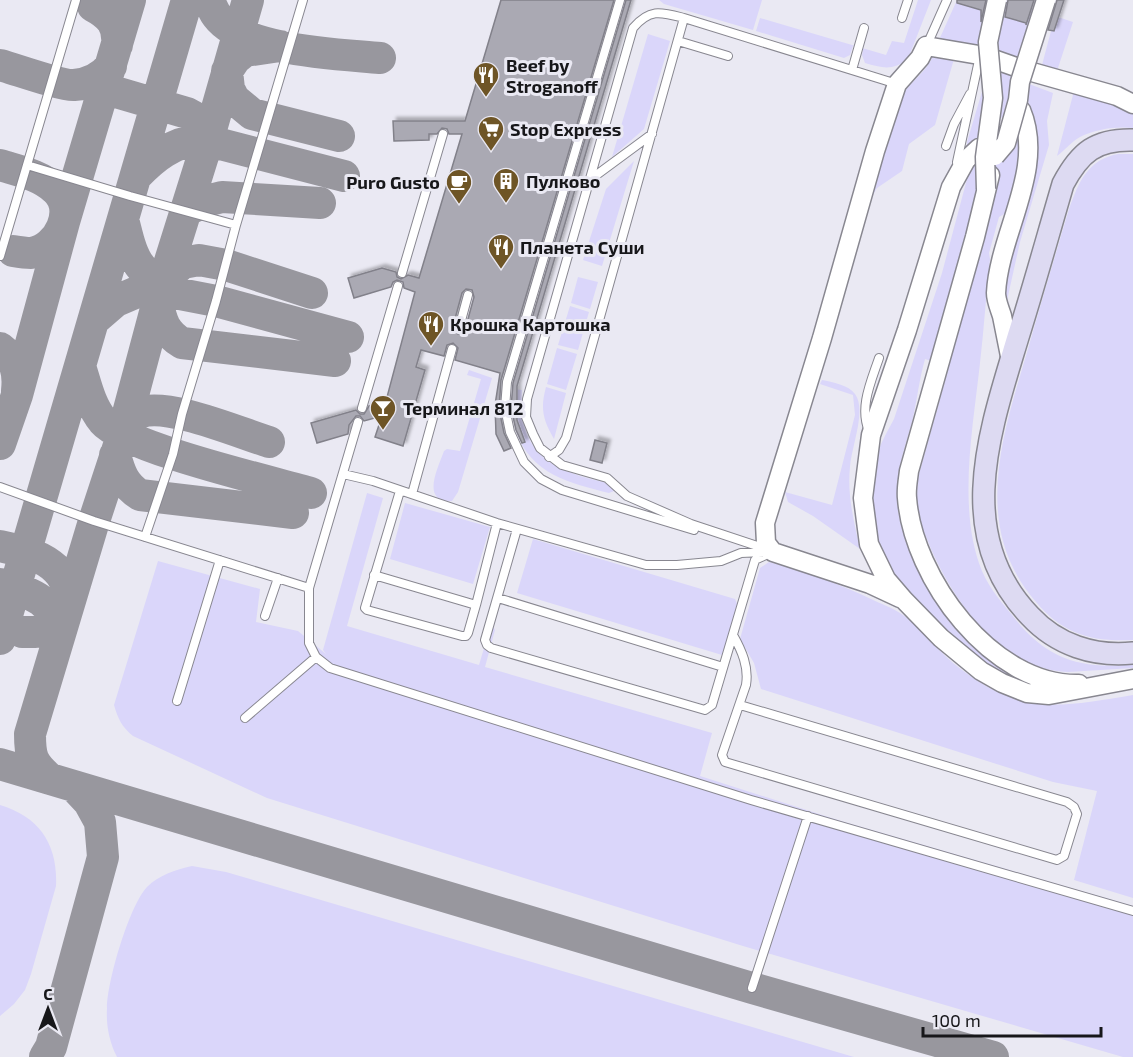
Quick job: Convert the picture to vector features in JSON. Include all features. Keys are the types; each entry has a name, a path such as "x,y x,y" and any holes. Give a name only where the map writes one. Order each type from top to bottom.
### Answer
{"main road":[{"path":"1133,140 1110,141 1093,147 1078,159 1063,184 988,445 983,509 985,526 996,562 1011,592 1023,609 1048,633 1061,641 1090,651 1133,653"}],"street":[{"path":"986,189 985,157 993,98 988,42 997,0"},
{"path":"1046,0 1006,143 966,160 951,187 910,320 871,435 864,519 869,544 886,579 941,638 981,671 1027,693 1049,695 1114,682"},
{"path":"904,600 870,584 773,552 766,543 765,523 897,84 920,58 926,46 985,59 1021,85 1117,96 1133,104"},
{"path":"1011,361 996,296 1006,239 1027,171 1030,148 1021,85"},
{"path":"987,152 986,189 975,237 909,471 907,497 911,523 928,567 949,606 974,636 997,656 1020,670 1061,684 1133,680"}],"lane":[{"path":"0,256 76,0"},
{"path":"145,537 173,454 182,414 236,225 303,0"},
{"path":"620,0 507,382 505,408 510,432 524,462 542,478 562,490 746,546 773,552"},
{"path":"902,18 908,0"},
{"path":"926,46 947,0"},
{"path":"773,552 691,524 627,496 607,478 562,465 549,457 540,448 526,417 527,399 633,28 641,20 651,13 664,13 897,84"},
{"path":"549,457 559,450 566,438 684,18"},
{"path":"852,70 864,28"},
{"path":"678,41 728,56"},
{"path":"946,146 985,59"},
{"path":"951,187 975,85"},
{"path":"402,273 443,134"},
{"path":"591,179 652,134"},
{"path":"27,165 236,225"},
{"path":"362,408 398,286"},
{"path":"459,328 468,295"},
{"path":"412,494 453,349"},
{"path":"871,435 864,422 864,411 879,358"},
{"path":"358,422 309,588 309,643 316,657 330,668 751,800 1133,911"},
{"path":"343,474 517,529 646,564 722,561 741,553 773,552"},
{"path":"0,487 145,537 309,588"},
{"path":"400,491 374,575 366,604 367,610 466,636 497,523"},
{"path":"517,529 485,640 487,645 705,710 712,705 755,560 773,552"},
{"path":"177,701 220,560"},
{"path":"374,575 476,605"},
{"path":"265,616 278,578"},
{"path":"498,598 723,667"},
{"path":"733,635 739,646 748,676 722,755 725,762 1057,860 1064,856 1077,814 1074,807 1067,802 740,705"},
{"path":"245,718 316,657"},
{"path":"752,988 808,816"}],"shaded area":[{"path":"659,0 762,0 753,30 664,4"},
{"path":"918,0 931,0 908,59 892,67 865,63 862,55 863,49 853,46 850,55 844,58 756,31 760,18 886,55 892,41 904,43"},
{"path":"957,0 989,0 978,46 939,40"},
{"path":"1004,1 1037,11 1021,59 993,52"},
{"path":"1055,16 1073,22 1057,71 1042,65"},
{"path":"648,34 670,41 644,129 612,157"},
{"path":"933,56 954,59 935,125 909,144 902,171 877,188 871,198 901,97"},
{"path":"990,65 1019,74 1007,113 967,147 967,142"},
{"path":"1029,84 1053,93 1047,121 1049,145 1020,242 1006,305 1004,298 1015,240 1035,177 1036,158 1028,100"},
{"path":"1074,91 1133,110 1133,128 1120,127 1086,134 1057,156"},
{"path":"1019,118 1020,165 1006,213 999,217 989,253 969,468 970,522 974,547 985,578 993,591 1028,634 1041,645 1068,659 1083,663 1133,664 1133,668 1068,672 1044,668 1023,660 1002,647 984,630 953,591 931,549 917,510 919,474 949,367 925,359 912,422 899,469 897,498 906,541 927,586 941,607 971,644 987,658 1005,669 1037,681 1035,686 1003,674 978,659 926,612 883,558 876,542 871,495 874,462 894,419 942,273 971,164"},
{"path":"1133,154 1133,640 1104,639 1079,634 1067,629 1046,613 1016,573 1003,542 998,511 998,479 1009,414 1069,209 1081,181 1092,167 1107,157"},
{"path":"634,161 602,266 583,260 606,189"},
{"path":"578,277 598,282 590,309 571,303"},
{"path":"570,306 589,312 578,350 558,345"},
{"path":"557,348 577,354 566,390 547,384"},
{"path":"469,370 492,378 458,492 452,501 442,500 436,496 434,491 435,475 444,451 447,449 460,451 481,379 467,375"},
{"path":"822,380 849,388 858,401 859,419 851,459 849,488 860,549 813,516 788,502 785,492 832,505 855,415 853,395 820,384"},
{"path":"546,387 566,393 554,439 544,414 543,402"},
{"path":"513,389 522,390 522,413 526,431 533,446 544,458 573,474 612,484 614,491 609,493 566,481 531,458 516,431"},
{"path":"367,493 383,498 347,626 479,665 490,628 493,626 495,630 485,667 712,733 700,776 841,821 1133,906 1133,1057 1123,1057 743,946 267,798 129,733 121,722 114,705 158,561 260,589 256,622 298,631 326,654 323,650"},
{"path":"405,503 490,527 473,584 390,559"},
{"path":"533,539 735,599 738,606 722,655 517,593"},
{"path":"769,562 834,583 897,611 908,618 953,663 976,680 1018,700 1059,705 1133,695 1133,898 1074,880 1097,791 1053,782 761,689 754,663 740,639 760,568"},
{"path":"0,805 26,817 44,835 54,858 56,886 25,990 0,1016"},
{"path":"192,866 226,872 854,1057 117,1057 109,1033 107,1008 111,981 126,927 147,887 157,879"}],"building":[{"name":"Пулково","path":"501,0 614,0 501,380 499,409 504,433 511,448 504,451 496,434 495,405 500,373 455,360 458,348 453,343 447,345 444,356 421,350 416,367 425,370 403,446 375,437 382,416 364,421 360,416 356,416 349,425 348,434 317,443 311,423 356,410 364,414 369,406 386,401 415,292 404,288 403,282 397,280 391,287 354,298 348,278 382,268 396,272 397,277 401,279 408,275 419,278 462,134 449,134 447,129 442,128 437,134 429,134 429,140 394,141 393,121 465,121","holes":["466,289 472,290 474,297 465,330 458,334 454,332 453,326 462,293"]},
{"path":"626,0 631,0 517,386 517,420 525,442 522,443 516,430 511,408 513,383"},
{"path":"957,0 986,0 981,22 981,10 957,3"},
{"path":"1008,0 1034,0 1026,25 1026,23 1005,17"},
{"path":"1057,0 1064,0 1054,31 1048,30"},
{"path":"595,440 607,443 602,463 590,460"}],"taxiway":[{"path":"0,444 17,395 64,222 130,0"},
{"path":"0,639 187,0"},
{"path":"209,0 217,16 230,28 248,37 293,49 380,58"},
{"path":"49,778 33,759 30,734 122,436 161,290 208,140 248,0"},
{"path":"93,6 112,21 115,26 117,45"},
{"path":"280,46 245,51 235,59 227,71 229,89 234,99 252,114 339,136"},
{"path":"0,65 68,85 95,79 111,66"},
{"path":"119,93 187,113 198,119 208,140"},
{"path":"136,176 165,151 201,139 344,176"},
{"path":"0,165 43,180 62,197 65,207 62,227 50,244 31,253 13,251"},
{"path":"185,211 206,201 222,197 320,203"},
{"path":"123,219 137,262 150,276 171,292"},
{"path":"166,277 183,263 199,260 226,265 312,293"},
{"path":"94,320 116,301 137,292 154,289 216,301 348,337"},
{"path":"158,303 165,326 182,343 335,361"},
{"path":"0,348 10,357 15,367 17,391"},
{"path":"80,366 95,408 103,421 117,431 139,442 200,463 311,493"},
{"path":"122,435 133,417 151,410 166,411 203,420 269,442"},
{"path":"115,455 123,478 140,495 293,513"},
{"path":"0,546 30,554 50,564 62,576 66,584 68,600 57,622 43,631 22,632"},
{"path":"0,584 33,595 49,608 54,616 58,640"},
{"path":"0,764 752,988 993,1057"},
{"path":"45,1057 51,1047 103,857 100,822 89,802 74,786"}],"place":[{"name":"Beef by Stroganoff","path":"486,98"},
{"name":"Stop Express","path":"491,152"},
{"name":"Пулково","path":"506,204"},
{"name":"Puro Gusto","path":"459,205"},
{"name":"Планета Суши","path":"501,270"},
{"name":"Крошка Картошка","path":"431,347"},
{"name":"Терминал 812","path":"383,431"}]}
